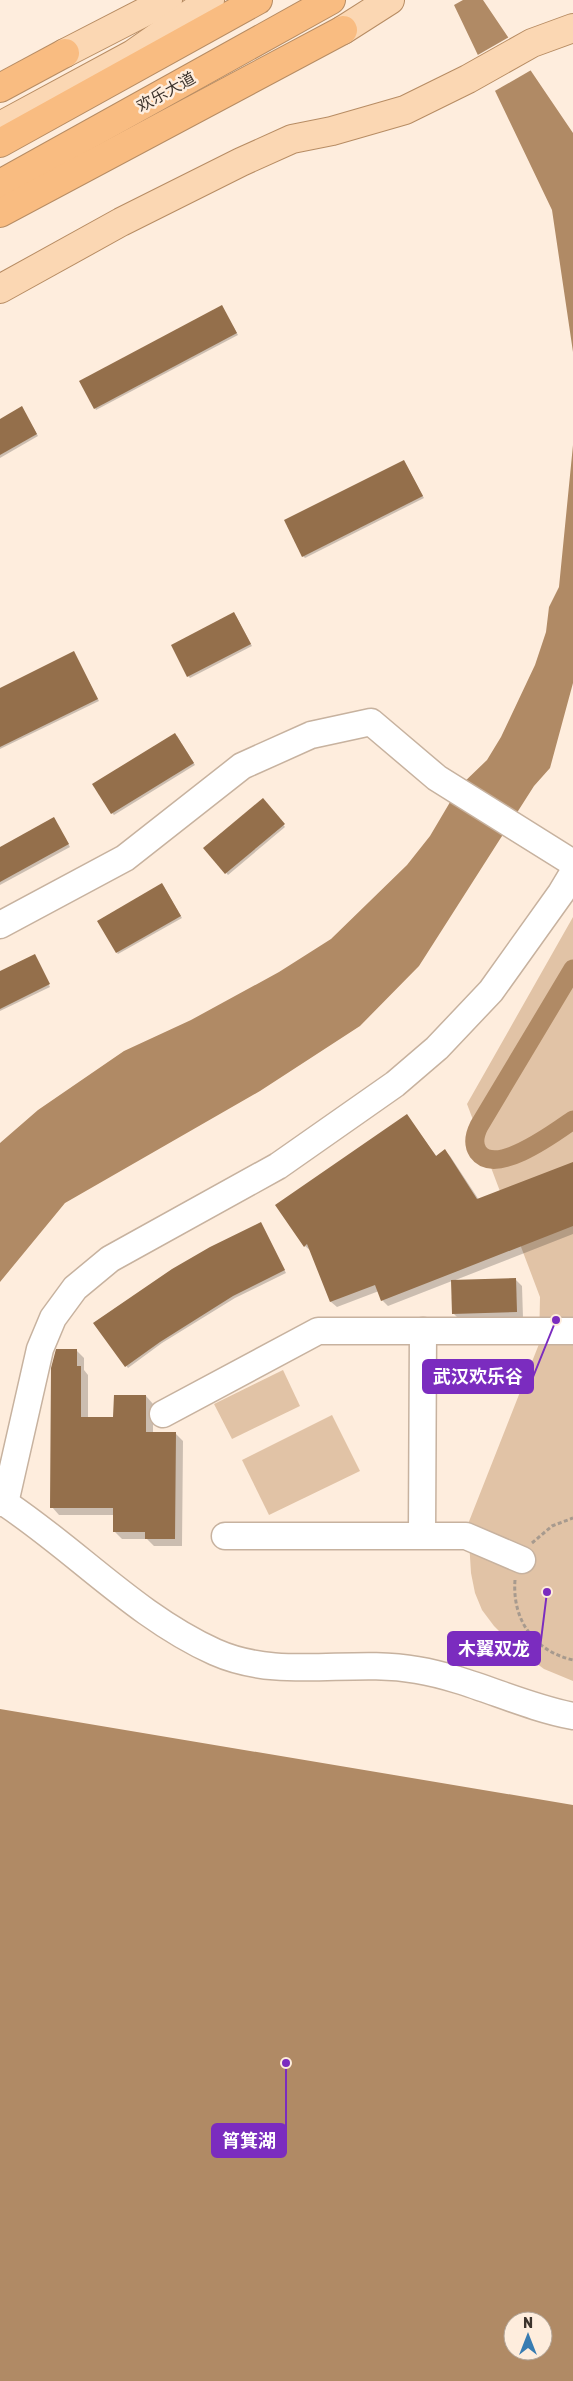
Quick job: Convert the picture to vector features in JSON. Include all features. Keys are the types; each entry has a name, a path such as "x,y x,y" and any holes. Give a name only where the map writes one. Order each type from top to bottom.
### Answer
{"highway":[{"path":"0,143 258,0"},
{"name":"欢乐大道","path":"0,184 331,0"},
{"path":"0,213 343,30"},
{"path":"0,88 65,53"}],"main road":[{"path":"65,53 168,0"},
{"path":"0,126 133,54 210,0"},
{"name":"欢乐大道","path":"0,172 321,0"},
{"path":"343,30 387,2"},
{"path":"0,289 121,222 241,162 292,139 332,131 406,110 468,79 532,43 573,28"}],"street":[{"path":"0,925 125,858 242,766 311,735 370,722 437,778 573,863"},
{"path":"573,873 562,894 491,991 437,1048 395,1084 278,1166 110,1259 75,1288 53,1318 40,1349 3,1503 43,1528 132,1600 194,1642 217,1653 259,1665 291,1669 364,1666 416,1669 449,1676 573,1716"},
{"path":"163,1414 306,1335 318,1331 573,1330"},
{"path":"422,1535 423,1331"},
{"path":"225,1536 466,1536 522,1560"}],"path":[{"path":"573,1518 559,1522 540,1534 522,1560 516,1574 515,1591 516,1605 521,1621 531,1637 540,1646 573,1660"}],"shaded area":[{"path":"463,0 483,0 573,133 573,352 552,210 454,5"},
{"path":"573,445 573,683 550,768 534,786 419,966 360,1026 260,1091 65,1203 0,1282 0,1143 38,1110 124,1051 191,1020 279,972 331,939 407,865 430,836 459,787 487,760 501,737 535,665 546,632 549,607 559,587"},
{"path":"573,917 573,1681 544,1669 516,1648 494,1626 482,1610 475,1593 471,1573 468,1524 539,1344 540,1297 467,1104"},
{"path":"283,1370 300,1406 232,1439 214,1404"},
{"path":"332,1415 360,1471 269,1515 242,1460"},
{"path":"0,1709 573,1805 573,2381 0,2381"}],"pier":[{"path":"511,36 533,69 493,92 476,56"}],"building":[{"path":"222,305 237,333 94,409 79,381"},
{"path":"22,406 37,434 0,455 0,419"},
{"path":"404,460 423,496 302,557 284,520"},
{"path":"234,612 251,644 187,677 171,645"},
{"path":"74,651 98,699 0,747 0,688"},
{"path":"175,733 194,763 111,814 92,784"},
{"path":"263,798 285,824 225,874 203,848"},
{"path":"54,817 69,844 0,882 0,847"},
{"path":"162,883 181,916 116,953 97,921"},
{"path":"35,954 50,984 0,1009 0,971"},
{"path":"407,1114 436,1156 445,1149 477,1199 573,1162 573,1226 381,1301 375,1285 330,1302 307,1244 304,1247 275,1205"},
{"path":"261,1222 285,1270 233,1296 160,1342 125,1367 93,1323 172,1269 210,1247"},
{"path":"516,1278 517,1312 452,1314 451,1280"},
{"path":"56,1349 77,1349 77,1366 81,1366 81,1417 113,1417 114,1395 146,1395 146,1432 176,1432 175,1539 145,1539 145,1532 113,1532 113,1508 50,1508 51,1368"}],"waterway":[{"path":"573,969 479,1126 475,1135 475,1145 478,1152 487,1158 498,1159 512,1156 541,1142 573,1120"}],"place":[{"name":"武汉欢乐谷","path":"556,1320"},
{"name":"木翼双龙","path":"547,1592"},
{"name":"筲箕湖","path":"286,2063"}]}
